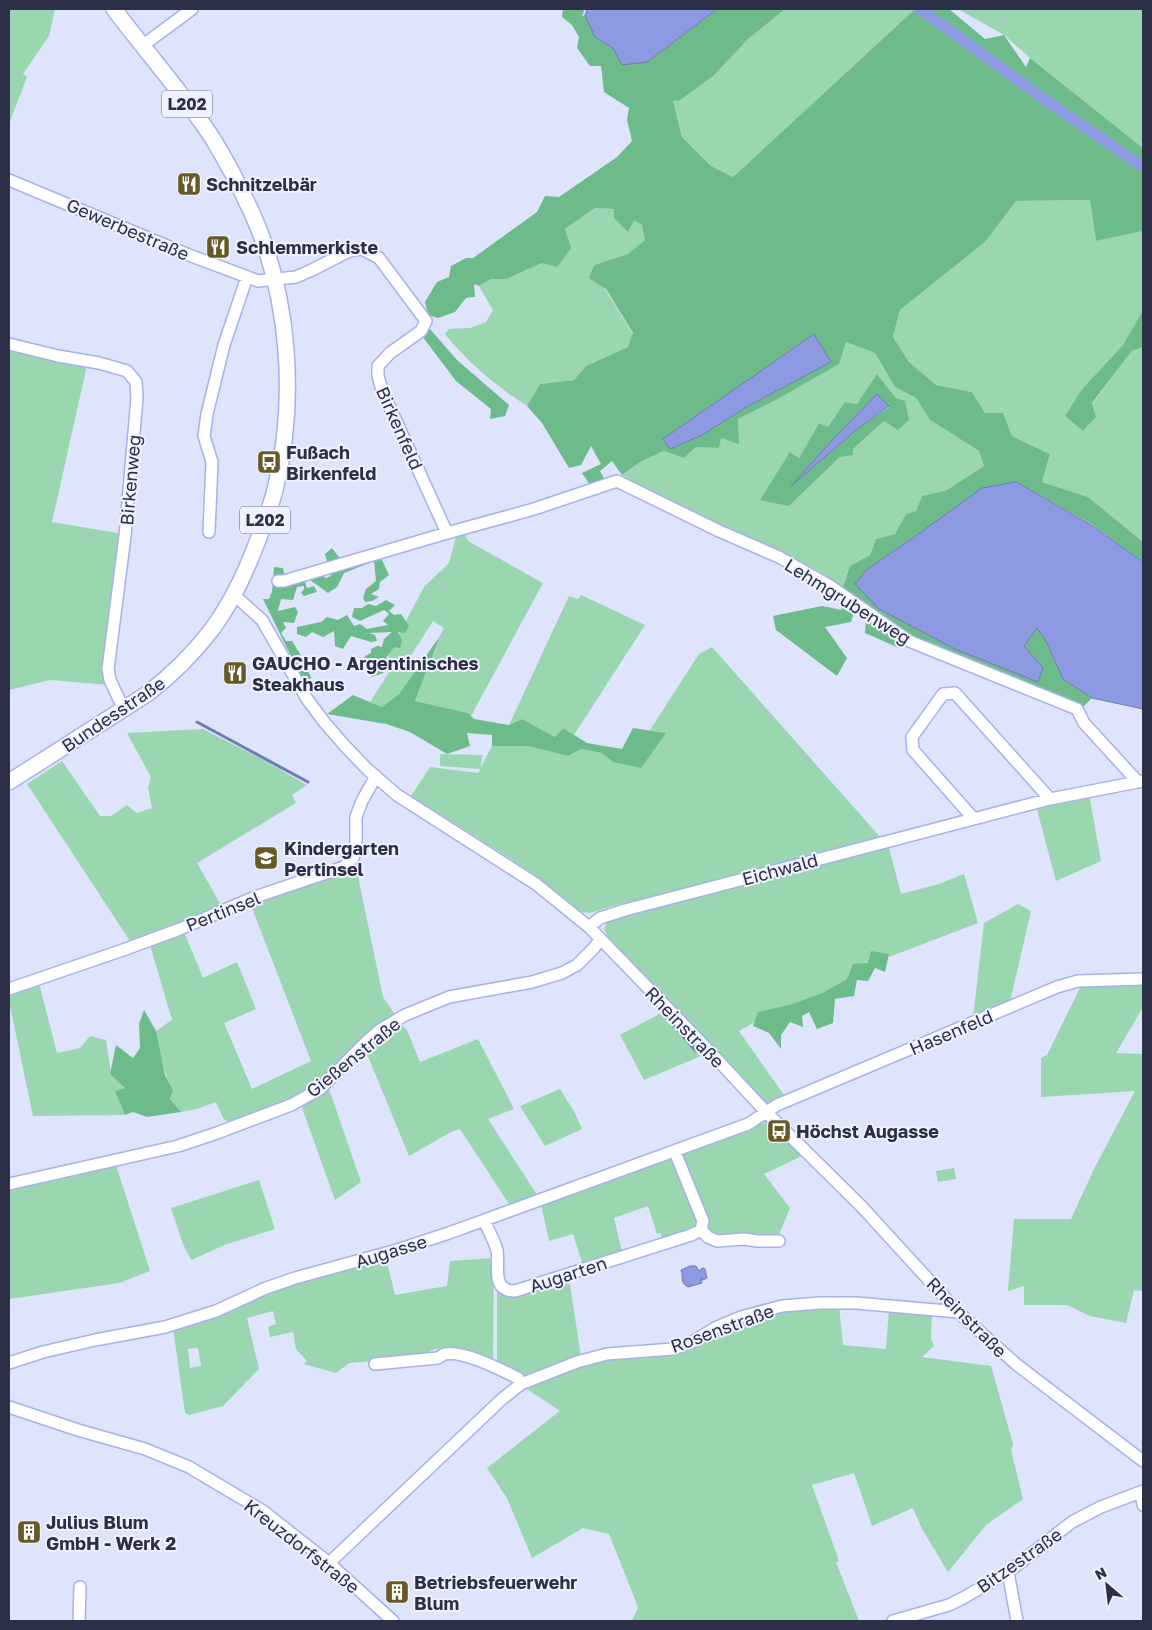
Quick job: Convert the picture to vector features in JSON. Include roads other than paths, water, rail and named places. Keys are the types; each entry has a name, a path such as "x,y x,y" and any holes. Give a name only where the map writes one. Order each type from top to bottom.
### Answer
{"main road":[{"name":"Bundesstraße","path":"9,782 124,710 163,682 184,662 214,626 245,573 268,514 275,488 284,435 286,358 282,318 264,243 250,210 213,140 114,9"}],"street":[{"path":"142,46 192,9"},
{"name":"Gewerbestraße","path":"9,180 189,255 258,281 274,279"},
{"name":"Birkenfeld","path":"274,279 296,277 345,253 362,249 379,258 423,315 426,321 421,331 390,353 378,366 378,376 392,413 447,533"},
{"path":"209,532 212,462 204,436 207,414 224,345 248,277"},
{"name":"Birkenweg","path":"9,344 58,356 99,363 127,371 136,382 137,398 125,536 108,668 110,680 124,710"},
{"name":"Lehmgrubenweg","path":"447,533 534,509 617,481 719,531 780,557 830,586 909,641 1077,709 1084,724 1141,782"},
{"path":"278,581 284,581 447,533"},
{"name":"Rheinstraße","path":"233,594 262,620 307,698 325,723 345,746 376,776 405,800 536,884 589,927 767,1113 862,1207 958,1312 1016,1364 1143,1461"},
{"path":"974,818 913,750 912,737 943,694 955,693 1050,799"},
{"name":"Pertinsel","path":"9,989 123,950 180,929 255,897 344,867 353,858 356,850 356,817 362,801 376,776"},
{"name":"Eichwald","path":"589,927 600,918 625,910 974,818 1050,799 1141,782"},
{"name":"Gießenstraße","path":"9,1184 178,1146 291,1105 320,1089 380,1030 406,1015 449,997 532,982 562,973 577,965 600,939"},
{"name":"Hasenfeld","path":"767,1113 777,1105 1057,987 1078,981 1143,979"},
{"name":"Augasse","path":"9,1363 43,1352 94,1340 166,1327 216,1311 266,1288 295,1278 398,1250 675,1152 748,1124 767,1113"},
{"path":"675,1152 703,1221 700,1230 708,1237 717,1241 744,1239 779,1241"},
{"name":"Augarten","path":"484,1220 496,1249 498,1258 497,1274 503,1288 509,1292 515,1292 690,1235 700,1230"},
{"name":"Rosenstraße","path":"329,1563 502,1399 521,1384 576,1362 607,1354 673,1349 694,1341 717,1327 741,1317 782,1306 856,1303 958,1312"},
{"path":"375,1364 438,1358 444,1354 453,1354 478,1359 518,1378 521,1384"},
{"name":"Kreuzdorfstraße","path":"9,1407 78,1430 145,1449 189,1468 263,1511 329,1563 393,1621"},
{"name":"Bitzestraße","path":"893,1621 949,1604 1008,1572 1072,1522 1101,1507 1142,1491 1143,1505"},
{"path":"1008,1572 1017,1621"},
{"path":"79,1621 80,1587"}],"water":[{"path":"587,9 717,9 647,62 622,65 613,48 595,37 585,15"},
{"path":"814,334 831,362 748,406 702,435 670,449 663,439"},
{"path":"877,394 889,406 856,430 791,486 834,438"},
{"path":"1016,482 1090,524 1143,562 1143,709 1092,698 1063,679 1046,641 1037,628 1024,646 1043,668 1038,682 955,649 879,609 855,584 866,570 982,488"},
{"path":"690,1266 696,1266 699,1271 702,1268 705,1269 707,1278 703,1280 701,1277 702,1283 688,1287 683,1281 681,1270"}],"waterway":[{"path":"920,9 1044,99 1143,167"},
{"path":"197,722 308,782"},
{"path":"663,1013 696,1051"}],"place":[{"name":"Schnitzelbär","path":"189,184"},
{"name":"Schlemmerkiste","path":"218,247"},
{"name":"Fußach Birkenfeld","path":"269,462"},
{"name":"GAUCHO - Argentinisches Steakhaus","path":"235,673"},
{"name":"Kindergarten Pertinsel","path":"266,858"},
{"name":"Höchst Augasse","path":"779,1131"},
{"name":"Julius Blum GmbH - Werk 2","path":"29,1532"},
{"name":"Betriebsfeuerwehr Blum","path":"397,1592"}]}
